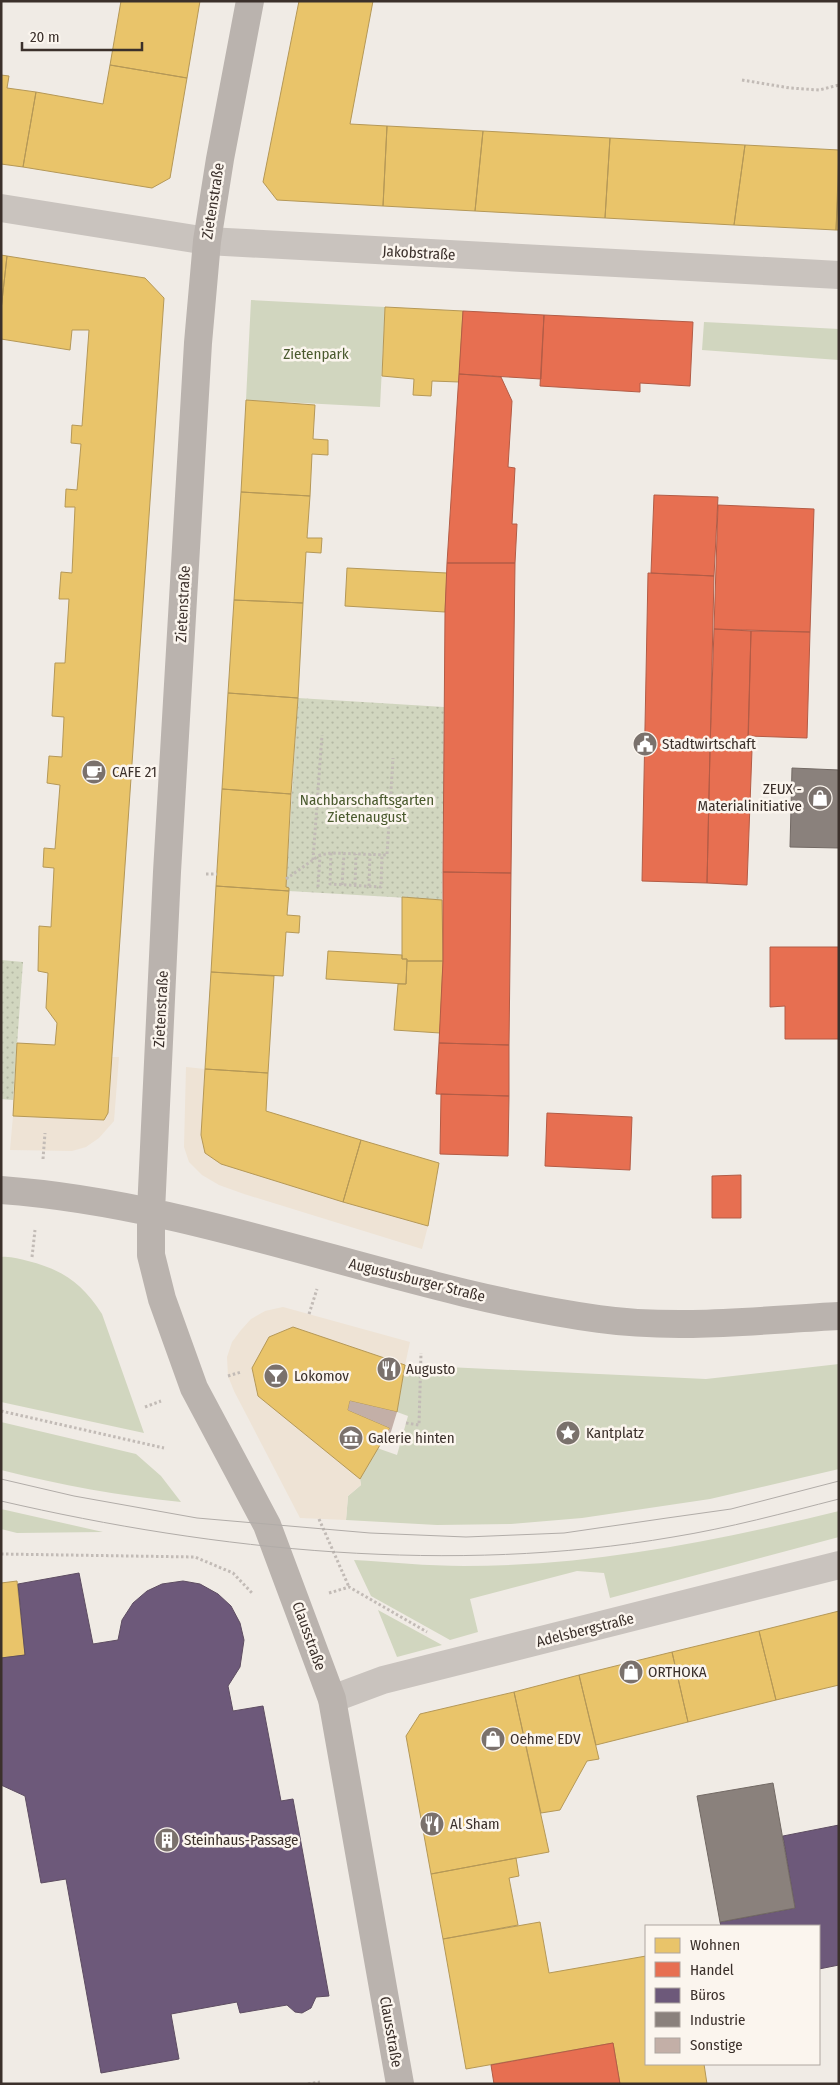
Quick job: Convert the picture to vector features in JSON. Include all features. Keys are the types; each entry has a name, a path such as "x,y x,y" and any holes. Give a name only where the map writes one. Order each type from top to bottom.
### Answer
{"main road":[{"name":"Zietenstraße","path":"150,1211 198,343 207,241 220,159 250,1"},
{"name":"Augustusburger Straße","path":"1,1190 83,1198 150,1211 529,1308 602,1320 691,1324 839,1316"},
{"name":"Clausstraße","path":"150,1211 151,1255 162,1299 194,1388 267,1525 332,1699 400,2084"}],"street":[{"name":"Jakobstraße","path":"1,208 207,241 839,275"},
{"name":"Adelsbergstraße","path":"332,1699 383,1680 839,1565"}],"path":[{"path":"742,80 790,88 819,90 839,86"},
{"path":"313,860 322,734"},
{"path":"286,879 320,855 388,855 393,758"},
{"path":"331,854 330,884 381,887 382,854"},
{"path":"342,884 344,854"},
{"path":"355,885 356,854"},
{"path":"369,886 370,854"},
{"path":"318,887 320,855"},
{"path":"206,874 217,874"},
{"path":"44,1151 45,1133"},
{"path":"406,1423 419,1425 421,1353"},
{"path":"1,1412 164,1448"},
{"path":"319,1519 350,1587 472,1659"},
{"path":"1,1554 195,1557 233,1573 268,1609 297,1603 350,1587"},
{"path":"308,2084 320,2082"}],"green space":[{"name":"Zietenpark","path":"251,300 385,307 380,407 246,400"},
{"path":"704,322 839,329 839,360 702,350"},
{"name":"Nachbarschaftsgarten Zietenaugust","path":"298,698 444,707 442,900 289,891 289,888 286,887"},
{"path":"1,960 23,962 13,1100 1,1099"},
{"path":"1,1257 12,1257 52,1269 71,1279 95,1303 102,1314 144,1433 1,1402"},
{"path":"839,1364 839,1469 710,1499 582,1518 511,1524 437,1525 346,1520 348,1496 361,1485 360,1479 377,1448 397,1455 408,1416 397,1412 405,1365 706,1379"},
{"path":"1,1422 136,1454 161,1476 181,1502 91,1489 1,1470"},
{"path":"1,1509 103,1532 17,1533 1,1529"},
{"path":"839,1511 839,1537 610,1598 604,1573 577,1571 470,1599 478,1632 450,1640 371,1596 354,1560 464,1566 559,1562 606,1557 700,1542"},
{"path":"378,1610 442,1645 397,1657"}],"shaded area":[{"path":"112,1057 119,1057 114,1121 99,1138 86,1147 72,1151 10,1150 13,1116 104,1120 108,1113"},
{"path":"186,1067 205,1069 201,1135 205,1153 221,1164 428,1226 422,1249 244,1194 219,1185 202,1175 189,1162 184,1147"},
{"path":"283,1307 410,1342 405,1365 293,1327 269,1337 252,1368 258,1396 360,1479 361,1485 348,1496 346,1520 300,1518 228,1376 227,1357 232,1342 241,1330 251,1319 265,1311"}],"building: Wohnen":[{"path":"121,1 200,1 187,78 110,65"},
{"path":"299,1 373,1 350,124 387,126 383,206 277,200 263,182"},
{"path":"110,65 187,78 170,178 152,188 23,167 36,92 103,104"},
{"path":"1,75 9,76 7,88 36,92 23,167 1,164"},
{"path":"387,126 483,131 475,211 383,206"},
{"path":"483,131 610,138 605,218 475,211"},
{"path":"610,138 745,145 734,225 605,218"},
{"path":"745,145 839,150 836,230 734,225"},
{"path":"839,174 839,230 836,230"},
{"path":"1,255 7,256 1,310"},
{"path":"7,256 145,278 164,298 108,1113 104,1120 13,1116 17,1043 55,1045 57,1023 46,1008 48,973 38,971 39,926 51,927 54,868 43,867 44,848 55,849 60,785 47,783 49,756 62,757 64,717 52,716 55,663 65,663 69,599 59,599 61,572 72,573 75,507 65,507 66,489 77,490 81,444 71,443 72,425 82,426 89,330 72,330 70,350 1,339 1,310"},
{"path":"385,307 463,311 459,382 432,381 431,396 413,395 414,379 382,376"},
{"path":"246,400 315,405 313,439 328,440 328,455 312,454 310,496 241,492"},
{"path":"241,492 310,496 307,538 322,538 321,553 306,552 303,603 234,600"},
{"path":"347,568 447,573 445,612 345,606"},
{"path":"234,600 303,603 298,698 228,693"},
{"path":"228,693 298,698 291,794 222,789"},
{"path":"222,789 291,794 286,887 289,888 289,891 216,886"},
{"path":"216,886 289,891 287,915 300,916 299,933 286,932 283,976 211,972"},
{"path":"402,897 442,900 443,961 407,961 407,959 402,959"},
{"path":"328,951 402,955 402,959 407,959 406,984 326,979"},
{"path":"407,961 443,961 440,1033 394,1030 398,984 406,984"},
{"path":"211,972 274,976 268,1073 205,1069"},
{"path":"205,1069 268,1073 266,1111 361,1140 343,1202 221,1164 205,1153 201,1135"},
{"path":"361,1140 439,1163 428,1226 343,1202"},
{"path":"293,1327 405,1365 397,1412 350,1401 348,1410 390,1428 360,1479 258,1396 252,1368 269,1337"},
{"path":"17,1581 25,1655 1,1658 1,1583"},
{"path":"839,1611 839,1685 776,1700 759,1631"},
{"path":"759,1631 776,1700 688,1722 672,1652"},
{"path":"672,1652 688,1722 596,1745 579,1675"},
{"path":"579,1675 599,1759 587,1761 560,1810 541,1813 514,1692"},
{"path":"514,1692 549,1852 431,1874 406,1736 420,1714"},
{"path":"516,1858 519,1876 509,1878 518,1925 443,1939 431,1874"},
{"path":"540,1922 549,1973 645,1956 645,2065 704,2065 707,2084 620,2084 613,2043 466,2069 443,1939"}],"building: Handel":[{"path":"463,311 544,315 541,379 459,374"},
{"path":"544,315 693,322 690,386 640,383 640,392 540,386"},
{"path":"459,374 501,377 512,401 508,467 515,468 512,524 517,524 515,563 447,563"},
{"path":"654,495 718,497 714,576 651,573"},
{"path":"718,505 814,509 810,632 714,629"},
{"path":"447,563 515,563 511,873 443,872"},
{"path":"648,573 714,576 707,883 642,881"},
{"path":"714,629 751,631 748,750 710,749"},
{"path":"751,631 810,632 807,738 748,736"},
{"path":"710,749 752,750 747,885 707,883"},
{"path":"443,872 511,873 509,1045 439,1043 443,961"},
{"path":"770,947 839,947 839,1039 785,1039 785,1006 770,1007"},
{"path":"439,1043 509,1045 509,1096 436,1094"},
{"path":"441,1094 509,1096 508,1156 440,1154"},
{"path":"547,1113 632,1117 630,1170 545,1166"},
{"path":"741,1175 741,1218 712,1218 712,1176"},
{"path":"613,2043 620,2084 494,2084 491,2065"}],"building: Büros":[{"name":"Steinhaus-Passage","path":"79,1573 93,1644 118,1640 122,1620 133,1603 147,1591 162,1584 183,1581 200,1584 218,1594 231,1606 240,1623 244,1640 240,1667 228,1686 233,1711 263,1706 281,1801 293,1799 329,1996 316,1997 311,2008 302,2013 295,2012 287,2005 240,2013 237,2002 171,2014 179,2059 101,2073 66,1879 41,1883 25,1796 1,1785 1,1658 25,1655 18,1584"},
{"path":"839,1825 839,1965 820,1969 820,1925 721,1925 720,1922 795,1908 783,1836"}],"building: Industrie":[{"path":"792,768 839,770 839,848 790,847"},
{"path":"773,1783 795,1908 720,1922 697,1796"}],"building: Sonstige":[{"path":"350,1401 397,1412 390,1435 387,1433 390,1428 348,1410"}],"tram line":[{"path":"1,1479 74,1496 197,1518 370,1533 466,1537 564,1533 731,1509 839,1481"},
{"path":"1,1501 166,1533 251,1544 336,1552 421,1555 506,1554 590,1548 673,1537 756,1520 839,1499"}],"place":[{"name":"Stadtwirtschaft","path":"645,744"},
{"name":"CAFE 21","path":"94,772"},
{"name":"ZEUX - Materialinitiative","path":"820,798"},
{"name":"Augusto","path":"389,1369"},
{"name":"Lokomov","path":"276,1376"},
{"name":"Kantplatz","path":"568,1433"},
{"name":"Galerie hinten","path":"351,1438"},
{"name":"ORTHOKA","path":"631,1672"},
{"name":"Oehme EDV","path":"493,1739"},
{"name":"Al Sham","path":"432,1824"},
{"name":"Steinhaus-Passage","path":"167,1840"}]}
